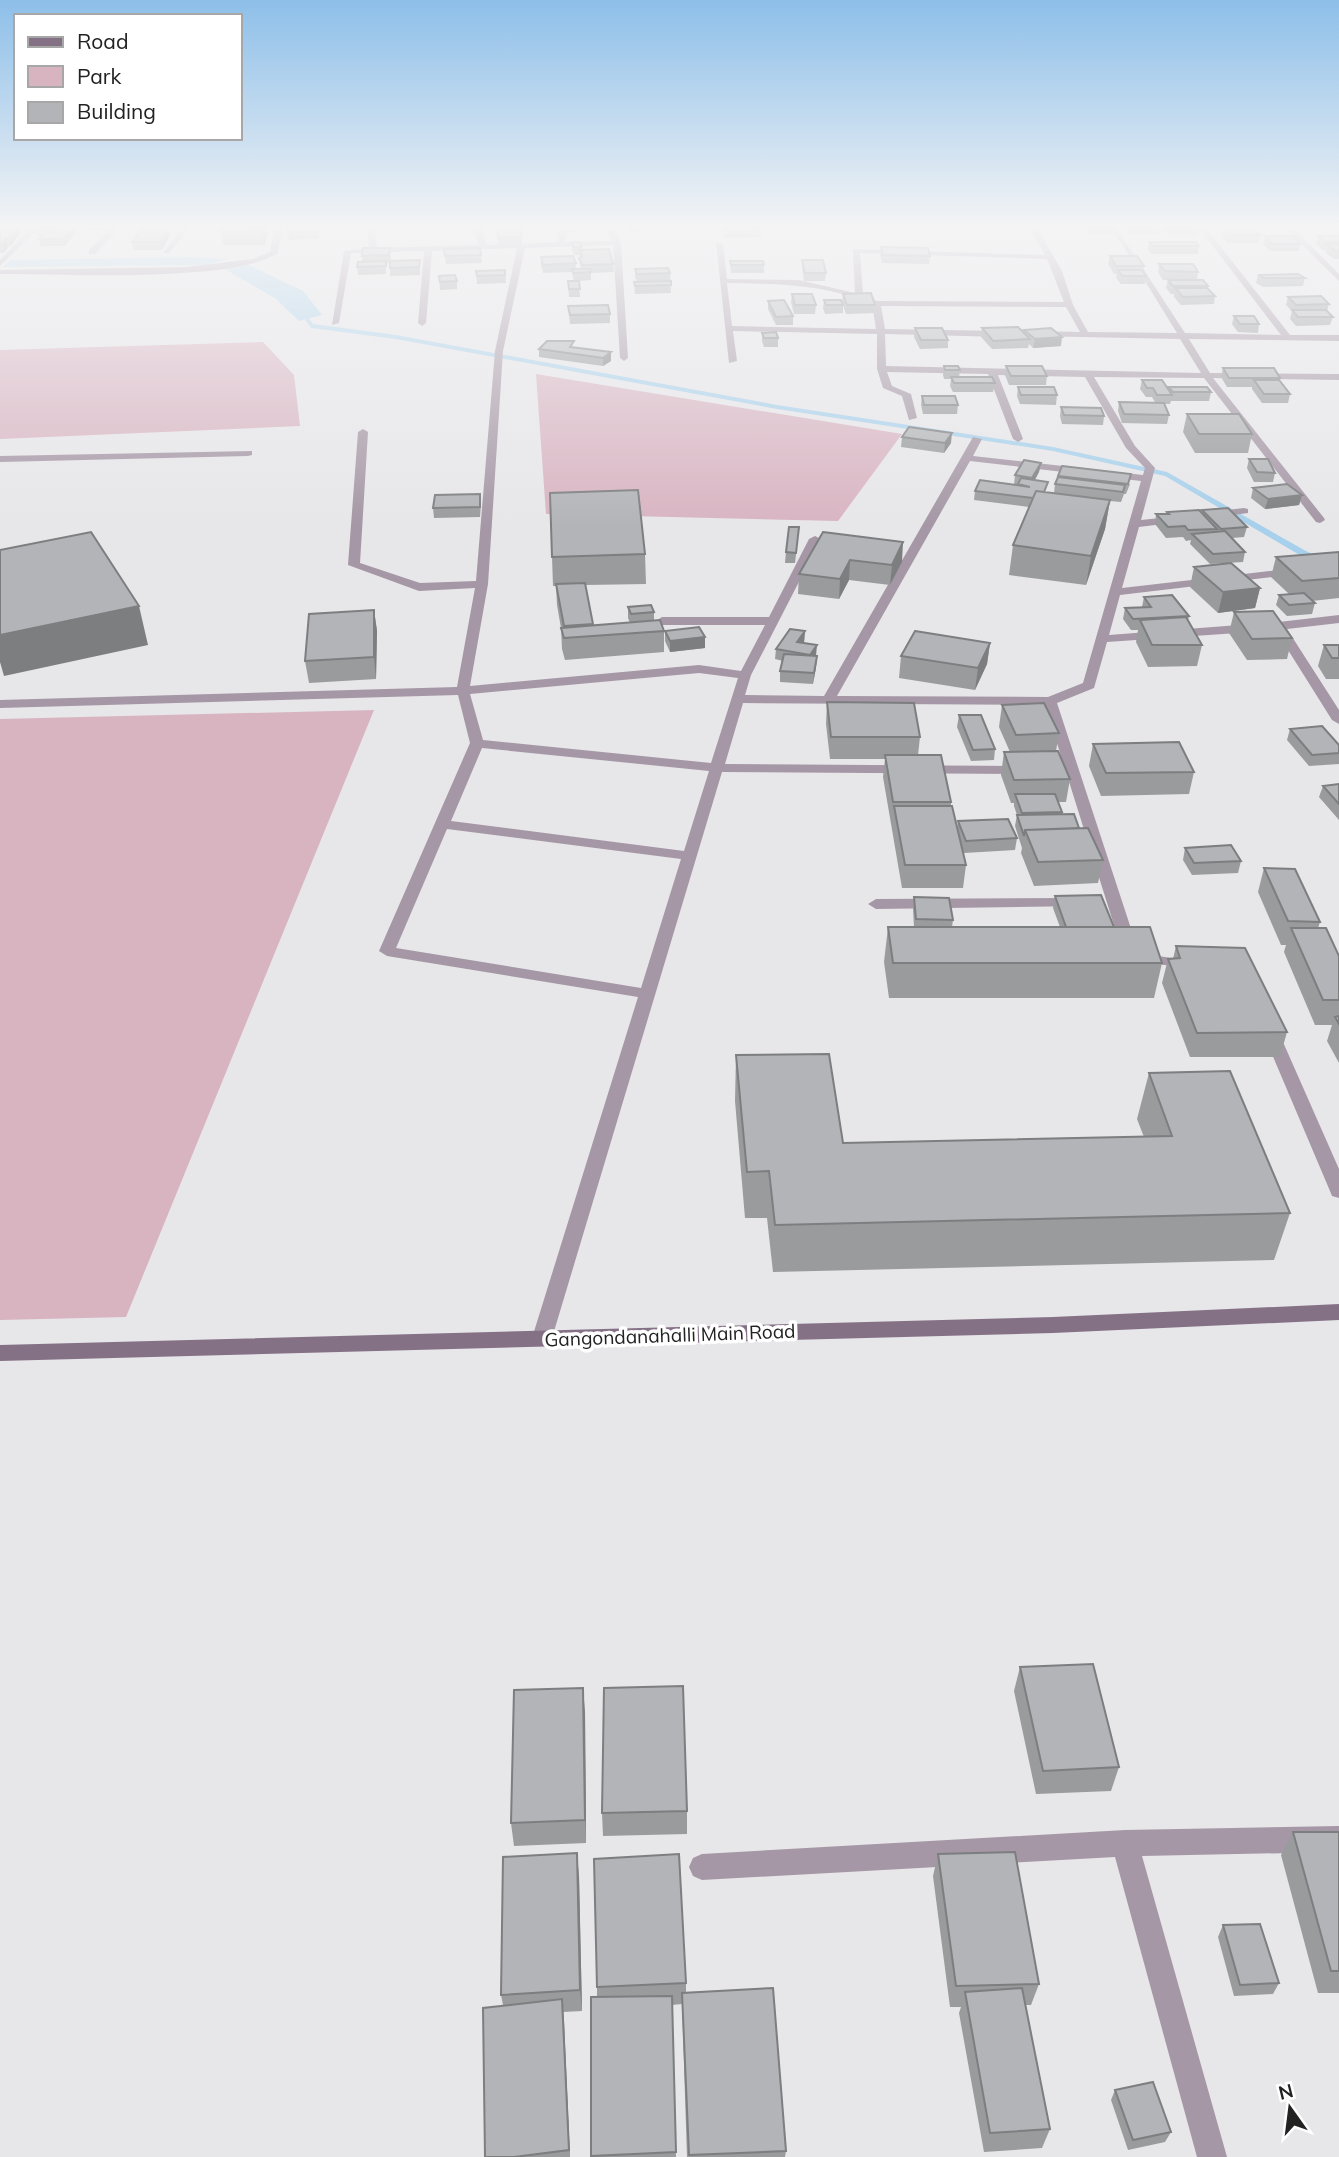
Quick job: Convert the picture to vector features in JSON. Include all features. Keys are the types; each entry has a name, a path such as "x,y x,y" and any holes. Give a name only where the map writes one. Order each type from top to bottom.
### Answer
{"street":[{"path":"504,325 498,355 482,584 463,691 477,743 387,951 648,994"},
{"path":"622,325 624,358"},
{"path":"728,325 732,361"},
{"path":"880,325 882,369 888,388 906,394 912,418"},
{"path":"1080,325 1085,334"},
{"path":"1175,325 1212,382 1320,520"},
{"path":"1277,325 1287,337"},
{"path":"728,328 1017,334"},
{"path":"1031,334 1339,338"},
{"path":"882,369 1339,377"},
{"path":"992,372 1018,439"},
{"path":"738,699 1050,701 1089,685 1150,468 1131,448 1088,373"},
{"path":"363,432 355,565 419,587 482,584"},
{"path":"828,700 976,439"},
{"path":"0,459 248,453"},
{"path":"967,458 1146,478"},
{"path":"1203,516 1244,511"},
{"path":"1134,524 1189,518"},
{"path":"542,1338 746,675 815,539"},
{"path":"1114,592 1339,566"},
{"path":"1102,639 1339,619"},
{"path":"663,621 773,621"},
{"path":"1279,626 1339,720"},
{"path":"0,704 463,691 699,669 746,675"},
{"path":"1050,701 1059,771 1102,902 1132,957 1168,964 1207,965"},
{"path":"477,743 717,768 1059,771"},
{"path":"442,824 690,856"},
{"path":"876,904 1102,902"},
{"path":"1265,1019 1339,1191"},
{"name":"Gangondanahalli Main Road","path":"0,1353 1053,1325 1339,1312"},
{"path":"702,1867 1125,1843 1339,1839"},
{"path":"1125,1843 1212,2157"}],"green space":[{"path":"263,342 294,375 300,426 0,439 0,350"},
{"path":"536,374 902,434 838,521 546,514"},
{"path":"374,710 126,1317 0,1320 0,719"}],"building":[{"path":"1018,327 1030,339 993,341 982,328"},
{"path":"915,328 942,328 948,340 921,340"},
{"path":"1051,328 1062,337 1035,339 1024,330"},
{"path":"776,332 778,338 764,338 762,333"},
{"path":"547,341 574,341 570,347 611,352 603,358 539,349"},
{"path":"944,366 958,366 960,370 945,370"},
{"path":"1006,366 1042,366 1047,376 1011,376"},
{"path":"1223,368 1274,368 1280,378 1229,378"},
{"path":"951,377 992,377 995,383 954,383"},
{"path":"1142,380 1162,380 1172,395 1157,395 1153,388 1147,388"},
{"path":"1254,380 1279,380 1290,394 1264,394"},
{"path":"1018,387 1054,387 1057,395 1021,395"},
{"path":"1169,387 1207,387 1211,392 1173,392"},
{"path":"922,396 955,396 958,405 924,405"},
{"path":"1119,402 1164,403 1169,415 1124,414"},
{"path":"1061,407 1101,408 1104,416 1064,415"},
{"path":"1187,414 1239,414 1252,434 1199,434"},
{"path":"909,427 952,433 945,443 902,437"},
{"path":"1249,459 1268,459 1275,473 1257,472"},
{"path":"1024,460 1041,463 1032,478 1015,475"},
{"path":"1062,466 1131,474 1128,484 1058,476"},
{"path":"1058,477 1125,485 1123,492 1055,484"},
{"path":"1021,478 1048,482 1044,492 1036,491 1033,498 975,491 980,480 1030,487 1018,484"},
{"path":"1287,484 1302,495 1268,499 1253,488"},
{"path":"638,490 645,554 552,557 550,493"},
{"path":"1036,491 1110,500 1091,556 1013,545"},
{"path":"480,494 480,507 433,508 435,495"},
{"path":"1228,508 1247,527 1221,529 1202,510"},
{"path":"1199,510 1217,529 1188,530 1185,526 1168,527 1156,514 1169,514 1167,512"},
{"path":"789,527 799,527 796,553 786,552"},
{"path":"1225,531 1245,552 1213,554 1192,534"},
{"path":"91,532 139,606 0,635 0,550"},
{"path":"823,532 903,542 892,565 850,560 840,579 799,574"},
{"path":"1339,552 1339,578 1302,581 1276,557"},
{"path":"1231,563 1260,588 1223,592 1194,567"},
{"path":"585,583 593,624 564,626 556,584"},
{"path":"1304,593 1315,603 1289,605 1279,595"},
{"path":"1172,595 1189,616 1133,619 1125,608 1151,607 1144,597"},
{"path":"651,605 654,612 631,614 628,607"},
{"path":"374,610 374,657 305,661 309,614"},
{"path":"1273,611 1292,638 1252,639 1234,612"},
{"path":"1186,617 1202,645 1152,645 1140,620"},
{"path":"660,620 664,631 564,638 561,628"},
{"path":"699,627 705,637 670,641 665,631"},
{"path":"790,629 805,631 797,642 817,645 810,655 776,649"},
{"path":"915,631 990,643 978,668 901,656"},
{"path":"1324,645 1339,645 1339,658 1332,658"},
{"path":"784,654 817,656 814,673 780,671"},
{"path":"827,702 914,703 920,737 831,737"},
{"path":"1044,703 1059,733 1016,735 1002,705"},
{"path":"959,715 981,715 995,749 973,750"},
{"path":"1322,726 1339,745 1339,753 1312,755 1290,729"},
{"path":"1179,742 1194,772 1106,773 1093,744"},
{"path":"1058,751 1070,779 1014,780 1004,752"},
{"path":"885,755 941,755 951,802 893,802"},
{"path":"1339,784 1339,804 1323,786"},
{"path":"1015,794 1055,794 1062,812 1022,813"},
{"path":"894,806 952,806 966,865 905,865"},
{"path":"1074,814 1079,828 1025,830 1024,836 1017,815"},
{"path":"1008,819 1017,838 966,841 958,821"},
{"path":"1088,828 1103,860 1038,862 1025,830"},
{"path":"1231,845 1241,861 1194,863 1185,848"},
{"path":"1264,868 1295,869 1320,922 1288,921"},
{"path":"1101,895 1114,927 1066,927 1055,896"},
{"path":"914,897 949,898 953,920 916,919"},
{"path":"888,927 1150,927 1162,963 893,963"},
{"path":"1291,928 1326,928 1339,956 1339,1000 1323,1000"},
{"path":"1176,946 1245,948 1287,1032 1197,1033 1168,959 1180,958"},
{"path":"829,1054 843,1143 1172,1136 1149,1073 1230,1071 1290,1213 775,1225 769,1171 747,1172 736,1055"},
{"path":"1093,1664 1119,1767 1043,1771 1020,1667"},
{"path":"683,1686 687,1811 602,1813 604,1688"},
{"path":"583,1688 585,1820 511,1823 514,1690"},
{"path":"1293,1832 1339,1832 1339,1971 1331,1971"},
{"path":"1015,1852 1039,1984 956,1986 938,1854"},
{"path":"577,1853 580,1990 501,1995 503,1857"},
{"path":"679,1854 686,1983 597,1987 594,1859"},
{"path":"1260,1924 1279,1983 1240,1985 1223,1925"},
{"path":"773,1988 786,2151 689,2155 682,1993"},
{"path":"1022,1988 1050,2129 990,2133 965,1992"},
{"path":"672,1996 676,2152 591,2156 591,1997"},
{"path":"562,1999 569,2150 514,2157 485,2157 483,2008"},
{"path":"1153,2082 1171,2132 1133,2140 1115,2090"}],"waterway":[{"path":"310,325 521,359 777,407 1053,449 1167,474 1301,552 1339,570"}]}
